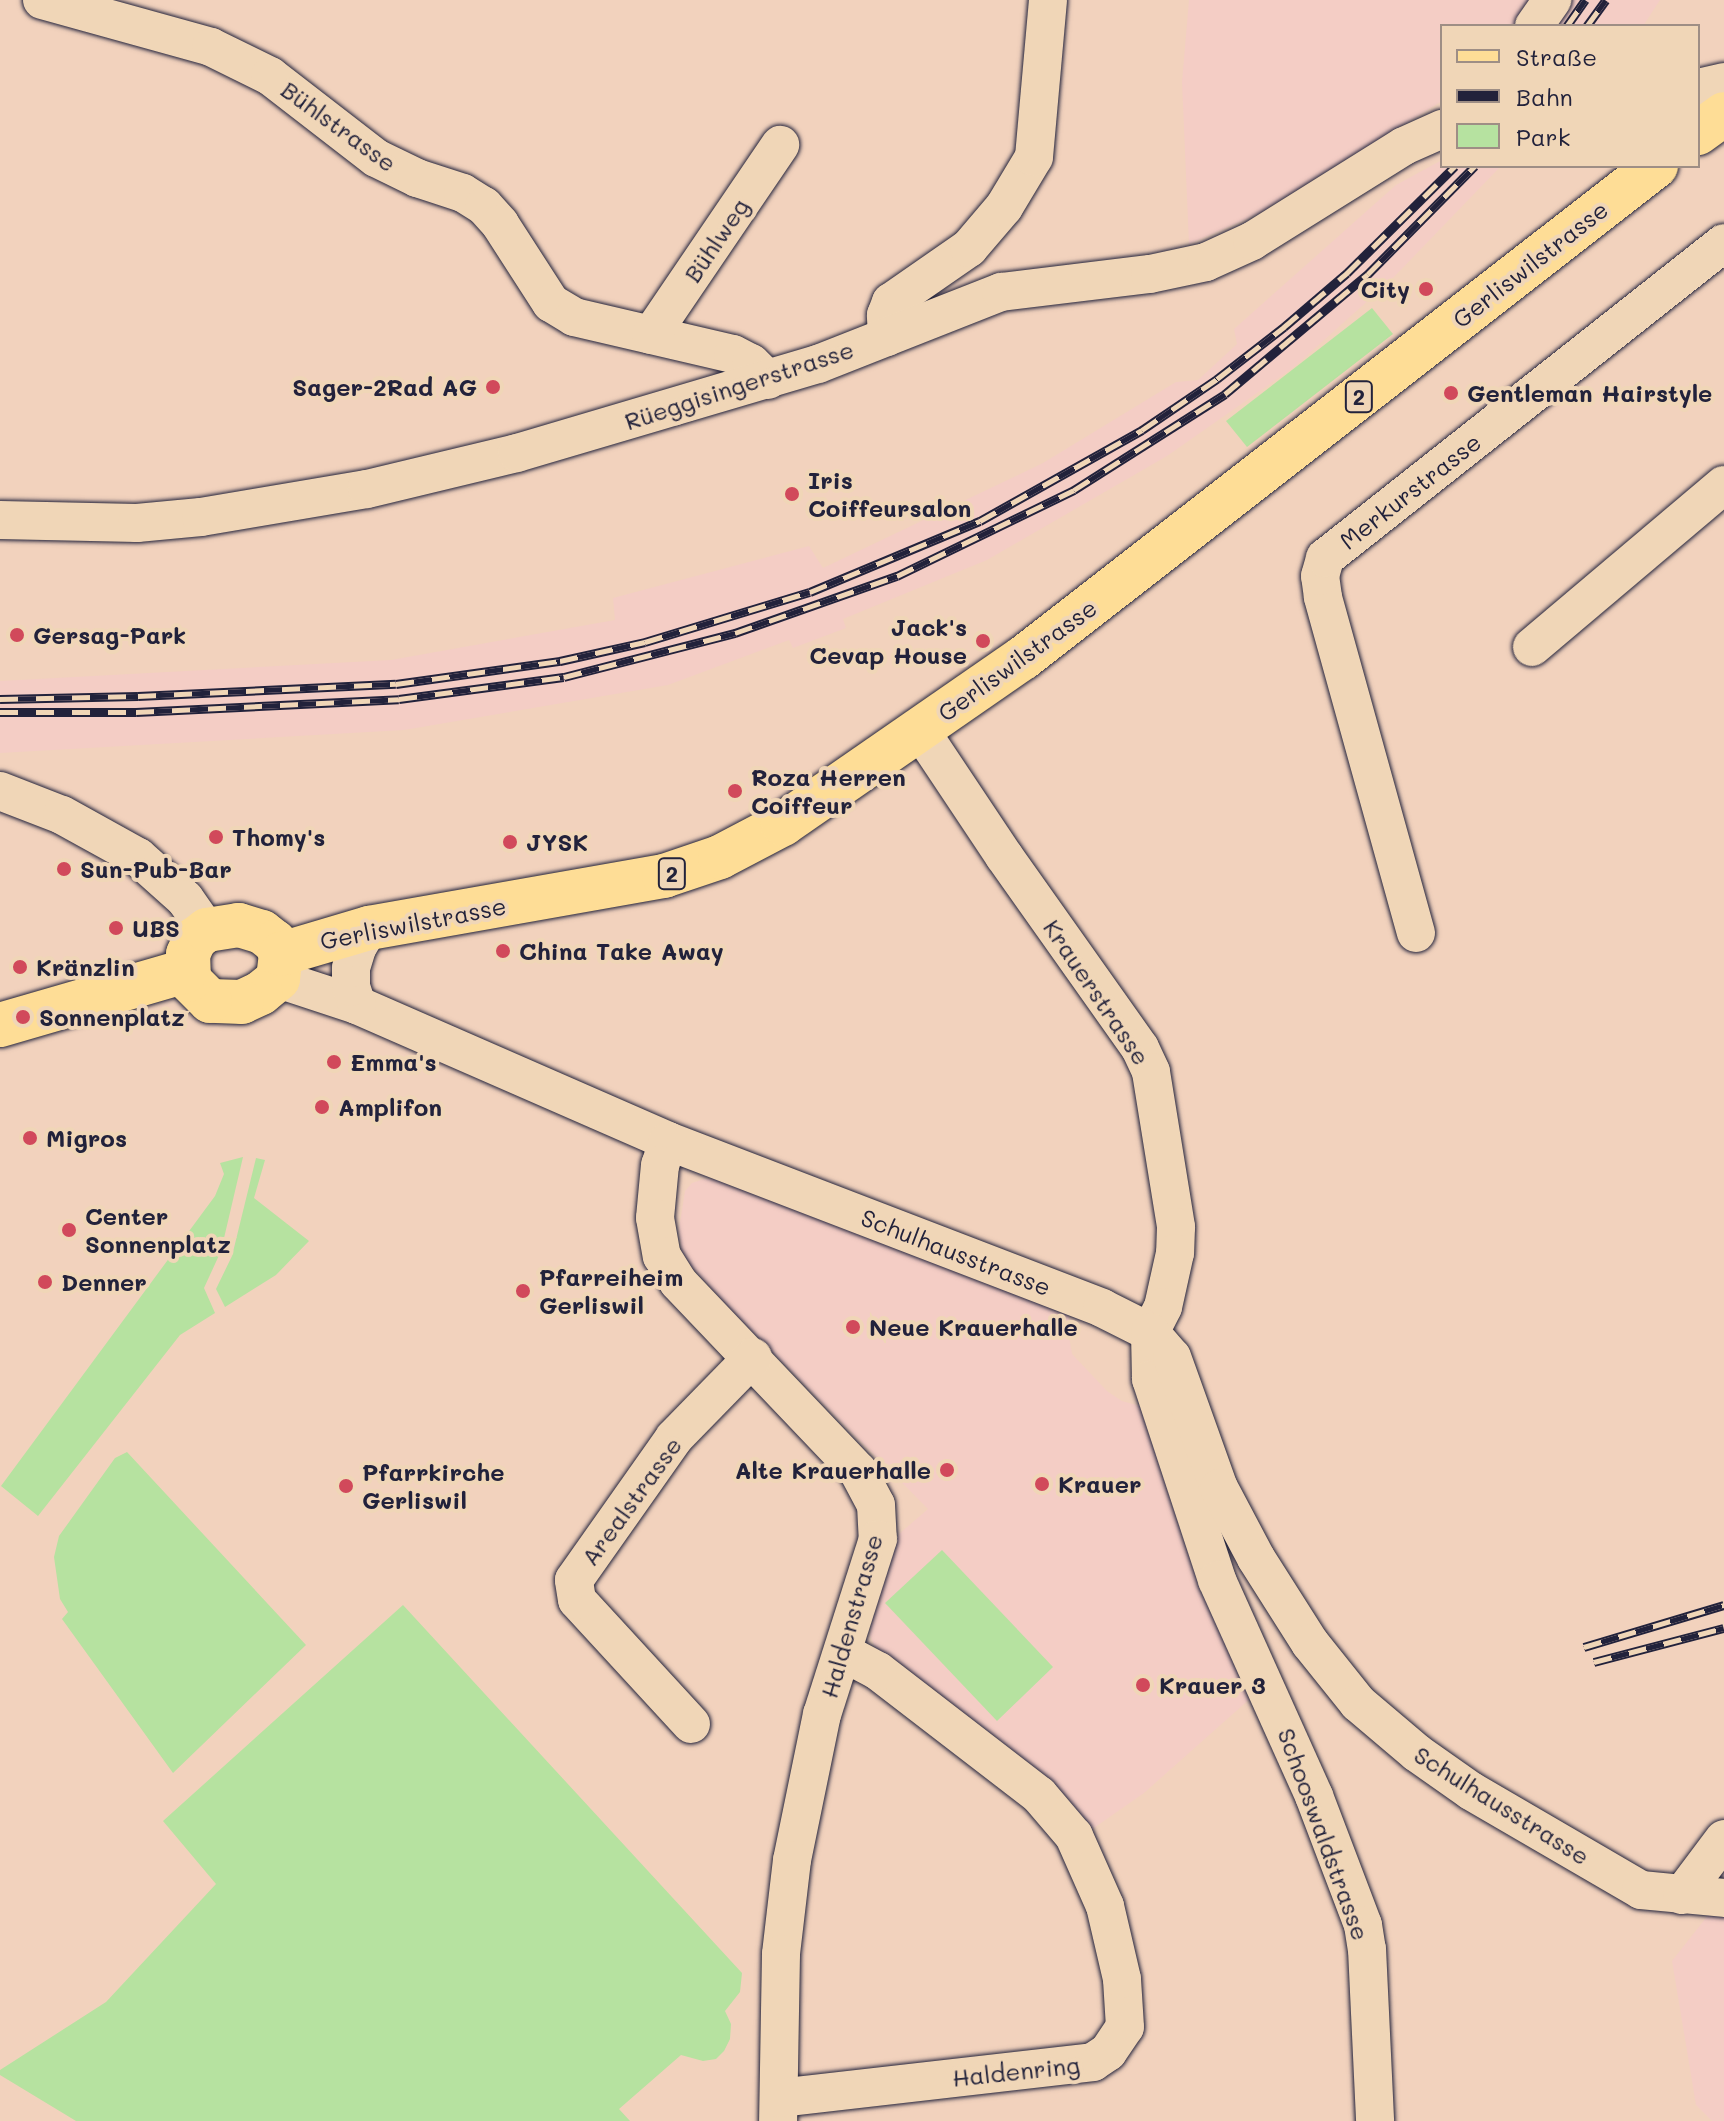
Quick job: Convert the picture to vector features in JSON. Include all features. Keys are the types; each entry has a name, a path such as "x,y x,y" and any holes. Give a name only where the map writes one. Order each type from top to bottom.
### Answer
{"main road":[{"path":"1700,132 1724,114"},
{"name":"Gerliswilstrasse","path":"280,966 369,928 664,876 692,868 783,824 1023,658 1653,168"},
{"path":"230,925 252,927 269,936 280,966 252,998 218,1003 194,988 186,971 191,946 207,930 230,925"},
{"path":"0,1025 186,971"}],"street":[{"name":"Bühlstrasse","path":"42,0 211,47 270,76 376,158 417,178 463,193 484,206 500,224 551,303 574,317 733,354 751,363 768,380"},
{"path":"887,337 886,315 891,302 903,290 969,248 1004,207 1034,157 1048,0"},
{"path":"1535,24 1552,0"},
{"path":"1700,88 1724,82"},
{"name":"Rüeggisingerstrasse","path":"0,520 150,522 230,513 367,489 517,453 768,380 1001,292 1150,274 1206,262 1252,241 1404,146 1440,130"},
{"name":"Bühlweg","path":"651,335 780,145"},
{"name":"Merkurstrasse","path":"1416,933 1323,597 1320,576 1325,558 1724,243"},
{"path":"1532,647 1724,485"},
{"name":"Krauerstrasse","path":"920,730 1004,856 1140,1048 1151,1072 1176,1227 1175,1253 1163,1307 1150,1332"},
{"path":"0,791 62,815 138,857 192,907 207,930"},
{"path":"357,1005 351,987 351,968 357,948 369,928"},
{"name":"Schulhausstrasse","path":"280,966 357,1005 668,1141 1102,1308 1150,1332 1172,1357 1219,1488 1256,1558 1310,1643 1358,1703 1417,1753 1471,1791 1641,1890 1724,1898"},
{"name":"Haldenstrasse","path":"668,1141 660,1165 655,1218 662,1256 678,1282 753,1357 858,1471 876,1505 878,1539 822,1714 792,1860 781,1954 779,2110"},
{"name":"Schooswaldstrasse","path":"1150,1332 1151,1379 1217,1580 1314,1796 1363,1925 1367,1949 1375,2121"},
{"name":"Arealstrasse","path":"691,1724 577,1600 574,1580 674,1438 753,1357"},
{"name":"Haldenring","path":"779,2110 1093,2062 1108,2052 1125,2027 1122,1979 1105,1906 1074,1836 1039,1795 878,1671 843,1652"},
{"path":"1682,1895 1724,1839"}],"shaded area":[{"path":"1189,0 1660,0 1644,24 1440,24 1440,102 1260,213 1189,244 1182,82"},
{"path":"1440,161 1440,168 1499,168 1391,280 1294,367 1167,456 987,560 843,619 846,628 793,648 789,640 668,685 404,730 0,753 0,681 391,660 615,620 613,598 809,546 823,568 1043,463 1176,382 1198,380 1237,344 1234,329 1396,185"},
{"name":"Krauer","path":"704,1179 731,1179 1071,1311 1067,1325 1072,1354 1107,1391 1122,1401 1140,1406 1262,1688 1144,1793 1091,1830 878,1654 870,1635 872,1619 899,1534 928,1509 688,1263 682,1252 679,1229 685,1191 692,1183"},
{"path":"1709,1914 1724,1914 1724,2121 1712,2121 1696,2105 1672,1961"}],"green space":[{"path":"1372,308 1393,334 1247,447 1226,421"},
{"path":"243,1157 221,1251 204,1288 215,1313 180,1335 38,1516 1,1486 215,1196 224,1174 220,1163"},
{"path":"256,1158 265,1160 254,1198 309,1241 276,1275 225,1307 216,1289 232,1256"},
{"path":"127,1452 306,1645 173,1773 62,1619 68,1612 60,1599 54,1557 59,1536 115,1458"},
{"path":"942,1550 1053,1667 997,1721 885,1603"},
{"path":"403,1605 742,1973 740,1992 725,2011 731,2024 730,2039 724,2051 716,2059 703,2061 681,2055 619,2109 630,2121 76,2121 0,2075 0,2070 106,2002 216,1884 163,1821"}],"railway":[{"path":"1568,24 1585,0"},
{"path":"1588,24 1606,0"},
{"path":"0,699 396,684 560,661 645,642 810,592 980,521 1142,430 1217,379 1284,327 1347,273 1453,168"},
{"path":"0,712 136,712 399,699 564,677 735,633 897,576 1074,490 1225,394 1368,274 1473,168"},
{"path":"1584,1647 1724,1605"},
{"path":"1594,1662 1724,1628"}],"place":[{"name":"City","path":"1426,289"},
{"name":"Sager-2Rad AG","path":"493,387"},
{"name":"Gentleman Hairstyle","path":"1451,393"},
{"name":"Iris Coiffeursalon","path":"792,494"},
{"name":"Gersag-Park","path":"17,635"},
{"name":"Jack's Cevap House","path":"983,641"},
{"name":"Roza Herren Coiffeur","path":"735,791"},
{"name":"Thomy's","path":"216,837"},
{"name":"JYSK","path":"510,842"},
{"name":"Sun-Pub-Bar","path":"64,869"},
{"name":"UBS","path":"116,928"},
{"name":"China Take Away","path":"503,951"},
{"name":"Kränzlin","path":"20,967"},
{"name":"Sonnenplatz","path":"23,1017"},
{"name":"Emma's","path":"334,1062"},
{"name":"Amplifon","path":"322,1107"},
{"name":"Migros","path":"30,1138"},
{"name":"Center Sonnenplatz","path":"69,1230"},
{"name":"Denner","path":"45,1282"},
{"name":"Pfarreiheim Gerliswil","path":"523,1291"},
{"name":"Neue Krauerhalle","path":"853,1327"},
{"name":"Alte Krauerhalle","path":"947,1470"},
{"name":"Krauer","path":"1042,1484"},
{"name":"Pfarrkirche Gerliswil","path":"346,1486"},
{"name":"Krauer 3","path":"1143,1685"}]}
